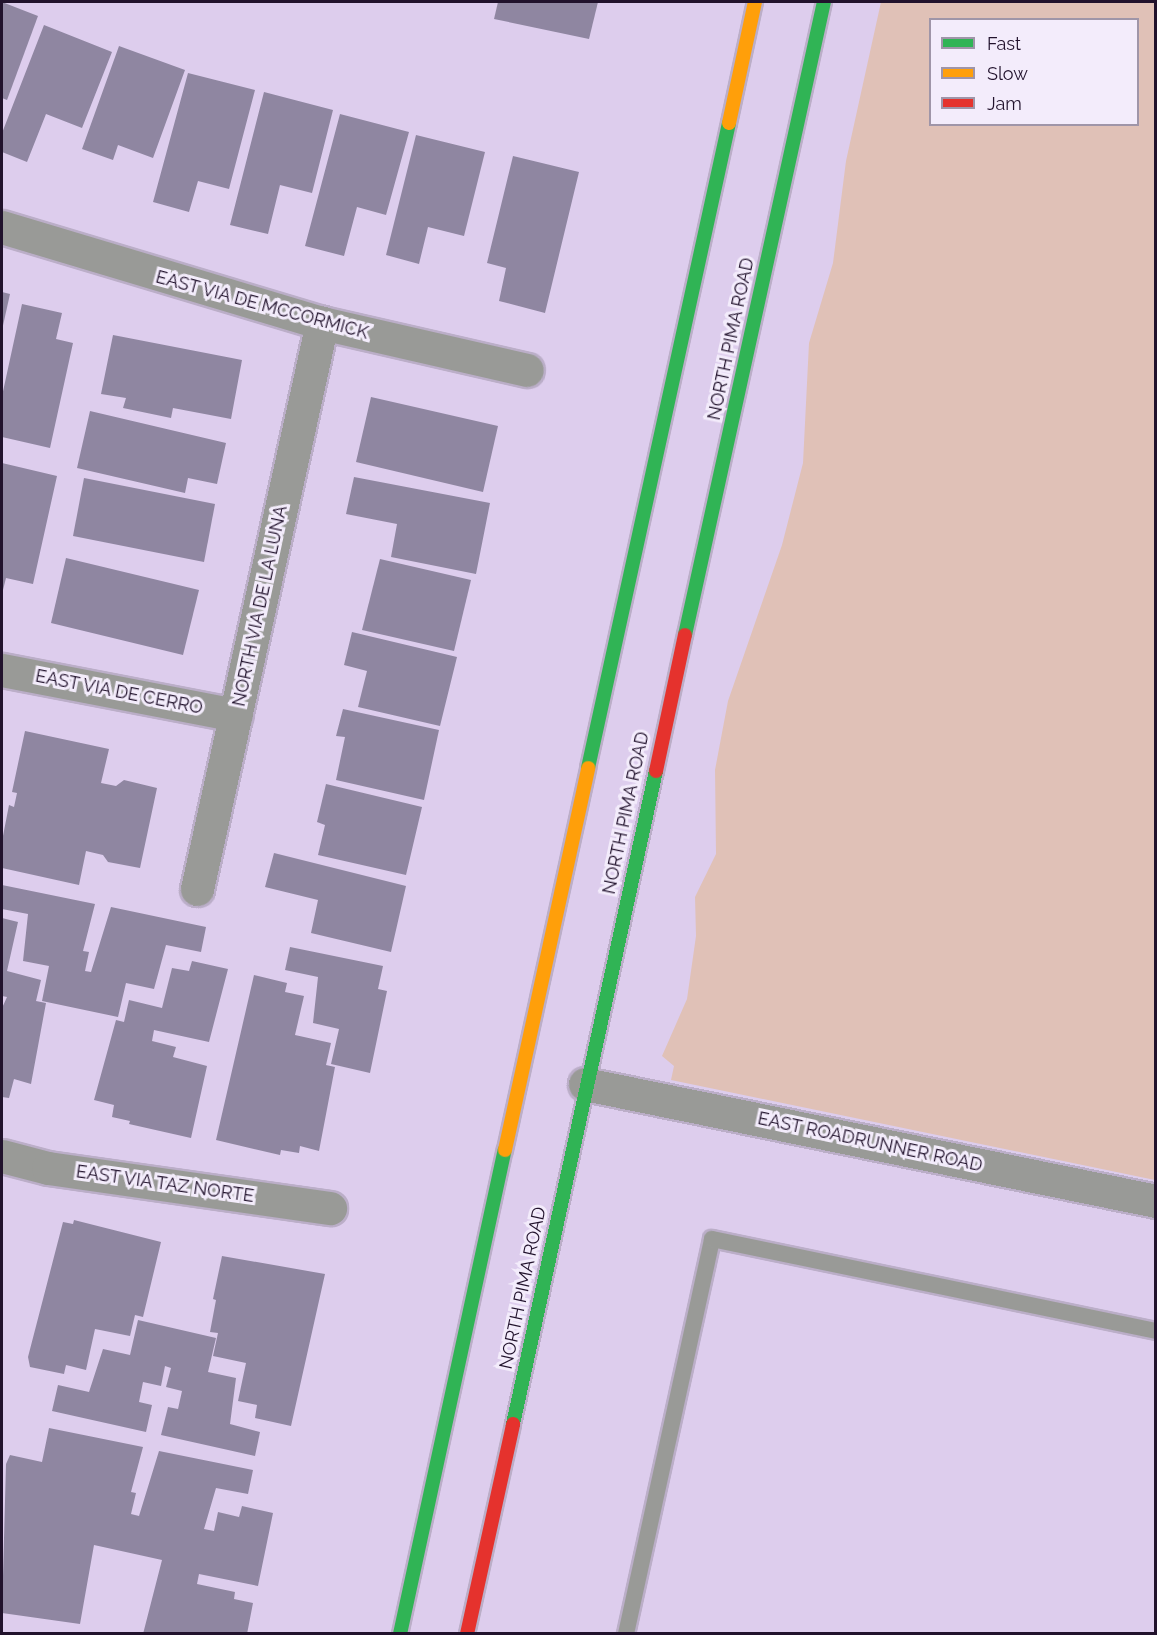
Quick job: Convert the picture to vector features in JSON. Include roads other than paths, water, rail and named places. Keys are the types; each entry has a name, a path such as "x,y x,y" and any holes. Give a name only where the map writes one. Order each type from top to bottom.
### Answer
{"main road":[{"path":"400,1634 755,2"},
{"name":"NORTH PIMA ROAD","path":"467,1634 585,1084 824,2"}],"street":[{"name":"EAST VIA DE MCCORMICK","path":"2,227 322,323 527,370"},
{"name":"NORTH VIA DE LA LUNA","path":"197,889 322,323"},
{"name":"EAST VIA DE CERRO","path":"2,670 236,715"},
{"name":"EAST ROADRUNNER ROAD","path":"585,1084 1155,1202"},
{"name":"EAST VIA TAZ NORTE","path":"2,1156 48,1167 330,1208"}],"lane":[{"path":"626,1634 712,1239 1155,1331"}]}
